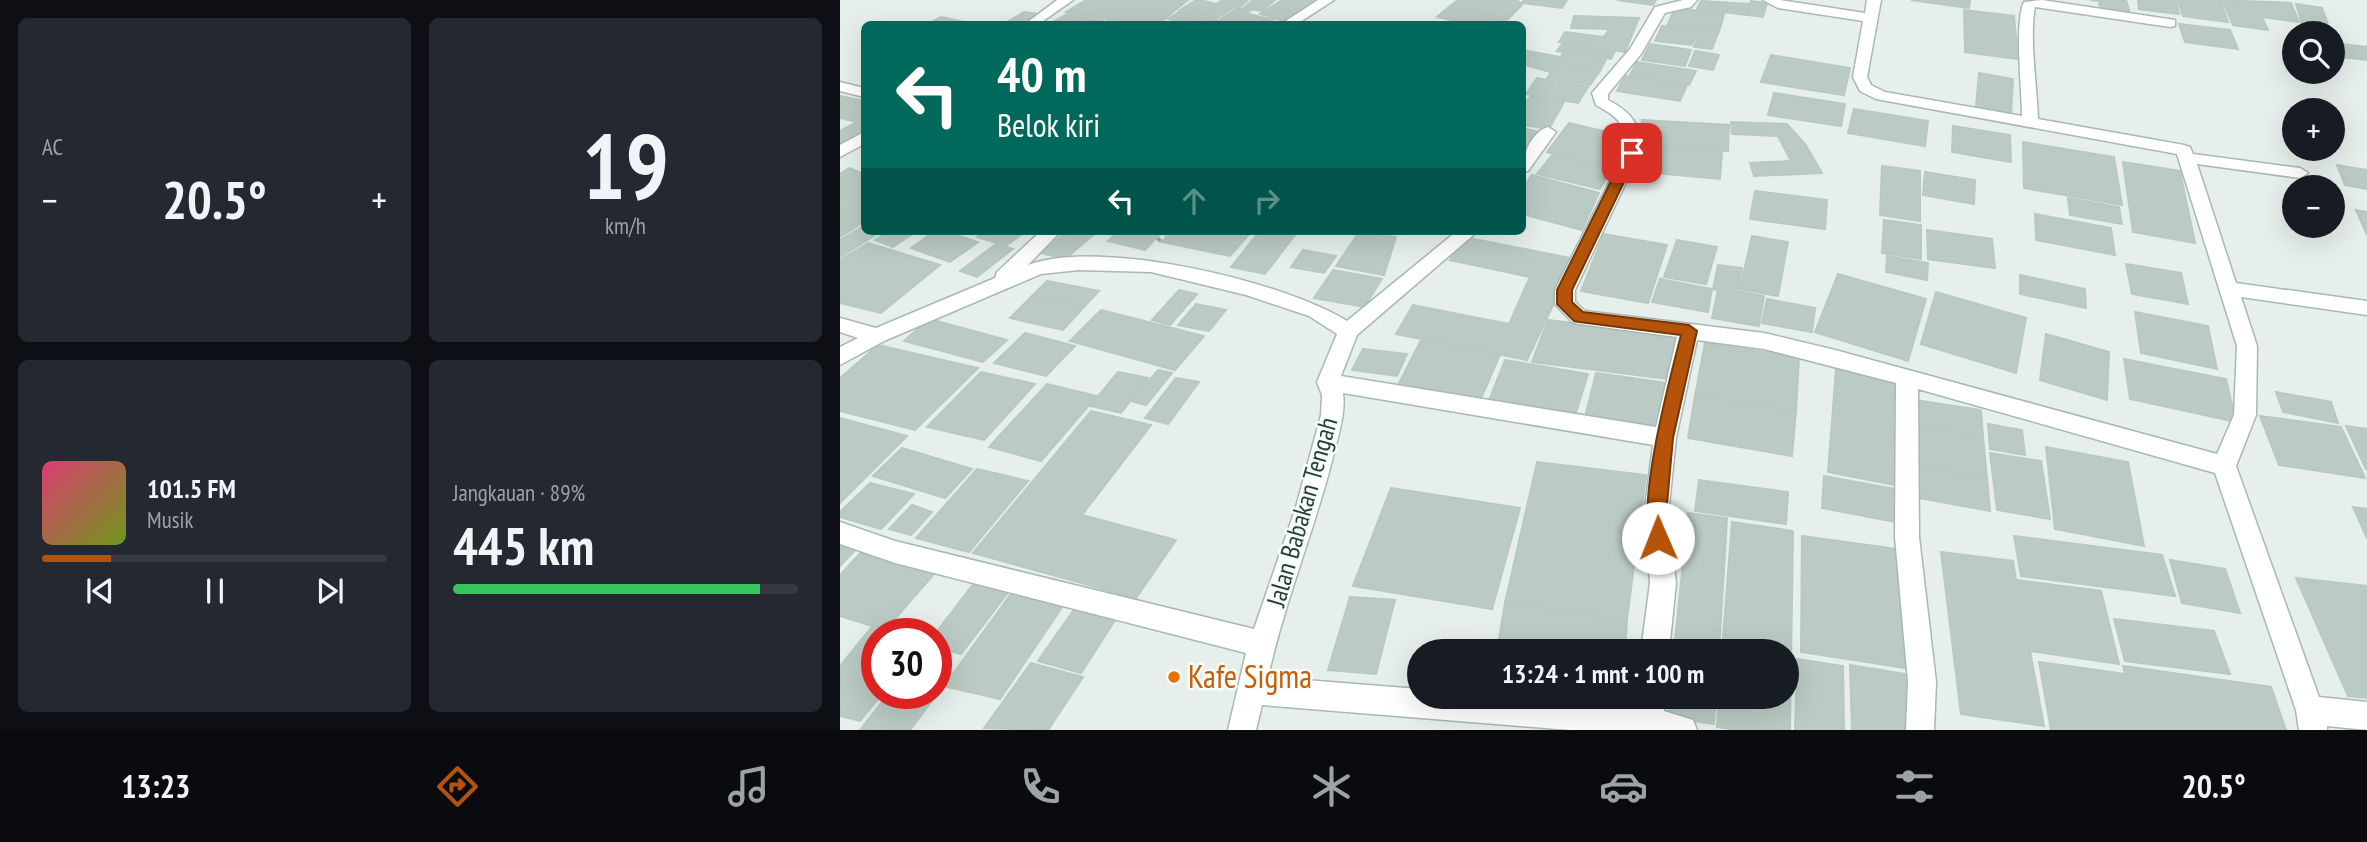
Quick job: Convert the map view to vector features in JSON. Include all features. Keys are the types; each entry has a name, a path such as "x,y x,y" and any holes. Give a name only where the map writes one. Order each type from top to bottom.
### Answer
{"street":[{"path":"1035,21 1066,0"},
{"path":"1293,21 1328,0"},
{"path":"1690,0 1686,4 1660,10 1636,51 1600,93 1601,102 1627,116 1633,131 1632,153 1565,290 1565,304 1579,317 1764,341 2224,466"},
{"path":"1770,0 1778,4 1871,9 1860,77 1865,88 1895,99 2185,150 2247,346 2245,415 2224,466 2311,720 2367,716"},
{"path":"2134,0 2139,19"},
{"path":"2030,122 2028,45 2024,30 2028,5 2036,3 2170,23"},
{"path":"840,86 861,92"},
{"path":"1526,162 1548,132"},
{"path":"840,152 861,139"},
{"path":"2187,158 2300,173"},
{"path":"998,284 1048,235"},
{"path":"840,357 877,336 1038,268 1079,264 1151,266 1250,289 1316,311 1348,331 1464,235"},
{"path":"2230,289 2367,308"},
{"path":"840,326 877,336"},
{"name":"Jalan Babakan Tengah","path":"1242,730 1262,644 1308,507 1332,415 1333,395 1328,382 1348,331"},
{"path":"1657,639 1662,583 1656,515 1665,438 1689,331"},
{"path":"1907,378 1907,537 1922,682 1920,730"},
{"path":"1328,382 1665,438"},
{"path":"840,533 895,552 1262,644"},
{"path":"1252,690 1407,697"},
{"path":"1649,709 1683,730"}],"building":[{"path":"1086,0 1188,0 1162,21 1115,21 1066,12"},
{"path":"1196,0 1233,8 1216,19 1180,10"},
{"path":"1222,0 1248,0 1240,7 1218,3"},
{"path":"1253,0 1275,0 1262,11 1243,8"},
{"path":"1282,0 1317,2 1288,21 1260,14"},
{"path":"1458,0 1516,0 1523,4 1508,19 1450,6"},
{"path":"1524,0 1567,0 1562,8 1522,3"},
{"path":"1617,0 1656,0 1653,5"},
{"path":"1911,0 1970,0 1969,8"},
{"path":"2090,0 2126,0 2130,13 2100,9 2099,1"},
{"path":"2138,0 2176,0 2179,14 2139,9"},
{"path":"2178,0 2220,0 2228,22 2183,16"},
{"path":"2222,0 2291,3 2299,21 2262,17 2268,30 2233,25"},
{"path":"1701,1 1749,4 1746,15 1697,9"},
{"path":"1751,1 1767,3 1763,17 1747,15"},
{"path":"2296,4 2322,8 2327,21 2301,21"},
{"path":"1450,6 1508,19 1456,21 1437,17"},
{"path":"1237,8 1250,11 1235,21 1218,21"},
{"path":"1675,8 1724,14 1719,32 1667,26"},
{"path":"1964,10 2014,16 2018,59 1965,52"},
{"path":"1024,12 1039,14 1028,21 1009,21"},
{"path":"1179,12 1194,15 1185,21 1168,19"},
{"path":"1067,14 1102,21 1054,21"},
{"path":"1249,14 1273,20 1272,21 1238,21"},
{"path":"1195,16 1216,21 1187,21"},
{"path":"1574,16 1639,18 1625,52 1559,42 1565,32 1604,37 1609,29 1571,28"},
{"path":"941,17 959,21 934,21"},
{"path":"2179,24 2230,30 2238,49 2185,42"},
{"path":"1662,26 1698,31 1692,45 1655,41"},
{"path":"1700,31 1718,33 1712,49 1694,47"},
{"path":"1562,44 1615,51 1611,59 1557,51"},
{"path":"1650,44 1691,50 1685,66 1642,60"},
{"path":"2345,44 2367,47 2367,60 2345,57"},
{"path":"1526,51 1560,57 1550,72 1526,65"},
{"path":"1695,51 1719,55 1713,70 1689,66"},
{"path":"1563,53 1606,59 1601,69 1558,62"},
{"path":"1771,55 1850,68 1844,95 1761,82"},
{"path":"1637,62 1696,71 1689,85 1630,75"},
{"path":"1558,63 1600,71 1590,85 1547,78"},
{"path":"1979,73 2013,79 2011,113 1976,107"},
{"path":"1625,76 1687,85 1680,101 1617,91"},
{"path":"1537,78 1588,87 1578,103 1526,94"},
{"path":"1774,93 1845,104 1841,126 1768,115"},
{"path":"840,96 861,100 861,136 840,149 840,131 857,122 840,118"},
{"path":"1531,96 1564,102 1549,129 1526,126 1526,102"},
{"path":"1854,109 1928,121 1925,146 1848,133"},
{"path":"1642,120 1729,125 1728,151 1638,145"},
{"path":"1731,122 1787,124 1806,145 1822,173 1754,176 1750,163 1791,161 1778,136 1732,134"},
{"path":"1569,123 1628,137 1608,166 1547,152"},
{"path":"1953,126 2010,135 2011,162 1952,152"},
{"path":"1526,129 1544,133 1533,147 1526,146"},
{"path":"2023,142 2114,157 2122,205 2024,188"},
{"path":"1637,145 1722,152 1720,179 1633,171"},
{"path":"1552,155 1611,168 1600,189 1537,174"},
{"path":"2123,162 2180,171 2195,243 2133,232"},
{"path":"2337,165 2367,170 2367,189 2345,185 2345,175 2341,175"},
{"path":"1882,166 1920,171 1920,221 1880,215"},
{"path":"849,168 861,173 861,224 840,237 840,202 843,200 840,199 840,174"},
{"path":"1925,172 1975,180 1974,204 1923,195"},
{"path":"1532,175 1599,193 1582,230 1526,215 1526,183"},
{"path":"1755,191 1827,200 1825,229 1750,219"},
{"path":"2068,198 2119,207 2122,224 2070,215"},
{"path":"2356,210 2367,212 2367,235"},
{"path":"2035,214 2111,228 2115,255 2036,240"},
{"path":"1884,220 1921,225 1921,259 1882,253"},
{"path":"861,228 861,235 876,235 840,257 840,240"},
{"path":"1927,230 1992,239 1995,268 1928,259"},
{"path":"1604,234 1667,245 1648,303 1581,291"},
{"path":"883,235 911,235 893,247 875,240"},
{"path":"929,235 956,235 978,242 950,262 911,248"},
{"path":"980,235 1021,235 1006,246 977,237"},
{"path":"1062,235 1093,235 1065,259 1041,253"},
{"path":"1115,235 1159,235 1145,250 1108,241"},
{"path":"1169,235 1248,235 1230,256 1162,242"},
{"path":"1257,235 1295,235 1265,274 1231,267"},
{"path":"1357,235 1396,237 1384,275 1336,266"},
{"path":"1752,236 1788,242 1778,296 1740,289"},
{"path":"1464,237 1575,259 1527,360 1396,334 1413,305 1509,324 1530,277 1450,260"},
{"path":"1677,240 1717,247 1706,284 1664,277"},
{"path":"868,243 940,265 881,313 840,303 840,260"},
{"path":"996,244 1013,249 977,277 960,271"},
{"path":"1303,250 1336,256 1324,273 1291,267"},
{"path":"1887,256 1928,263 1927,280 1886,272"},
{"path":"2126,264 2181,273 2188,304 2132,294"},
{"path":"1718,265 1742,268 1738,291 1764,296 1759,326 1712,318 1718,290 1713,289"},
{"path":"1333,270 1382,279 1364,307 1314,298"},
{"path":"1838,274 1926,299 1908,361 1815,332"},
{"path":"2020,275 2085,289 2086,308 2020,294"},
{"path":"1660,279 1712,289 1708,312 1652,302"},
{"path":"1047,281 1099,291 1084,307 1032,296"},
{"path":"1179,290 1197,294 1170,325 1152,320"},
{"path":"1936,292 2026,318 2016,373 1921,344"},
{"path":"1032,296 1084,307 1063,330 1010,318"},
{"path":"1767,299 1815,308 1812,332 1762,323"},
{"path":"1196,304 1226,310 1209,331 1178,325"},
{"path":"1101,310 1204,336 1175,370 1070,341"},
{"path":"2135,312 2208,326 2217,369 2141,353"},
{"path":"929,319 1007,340 983,362 904,341"},
{"path":"1548,320 1681,336 1675,380 1532,362"},
{"path":"1025,333 1075,346 1046,376 994,363"},
{"path":"2046,334 2109,352 2107,400 2040,380"},
{"path":"1421,340 1500,355 1478,405 1396,389"},
{"path":"1705,343 1799,357 1796,411 1695,396"},
{"path":"878,345 978,368 915,430 840,411 840,378"},
{"path":"1363,349 1407,354 1397,376 1352,370"},
{"path":"2124,359 2226,379 2236,422 2130,399"},
{"path":"1505,360 1588,374 1574,419 1488,403"},
{"path":"1158,370 1172,373 1146,405 1131,401"},
{"path":"1836,370 1906,383 1905,487 1828,472"},
{"path":"981,372 1035,384 984,440 927,427"},
{"path":"1118,372 1148,378 1121,413 1090,406"},
{"path":"1596,373 1668,383 1660,428 1585,417"},
{"path":"1176,378 1199,382 1168,424 1145,418"},
{"path":"1047,384 1097,396 1041,461 989,447"},
{"path":"2276,392 2331,402 2338,423 2283,412"},
{"path":"1695,396 1796,411 1792,456 1688,438"},
{"path":"1915,400 1981,410 1983,437 1916,425"},
{"path":"1091,411 1151,425 1082,515 1176,540 1136,598 973,553"},
{"path":"2260,416 2341,427 2365,478 2279,465"},
{"path":"840,418 907,436 840,503"},
{"path":"1988,424 2022,430 2025,455 1990,449"},
{"path":"1916,425 1983,437 1987,478 1917,466"},
{"path":"2346,426 2367,429 2367,469 2366,469"},
{"path":"2046,447 2128,462 2144,546 2055,529"},
{"path":"902,448 972,469 945,498 873,476"},
{"path":"1990,453 2041,461 2050,519 1997,510"},
{"path":"1537,462 1646,475 1627,619 1505,603"},
{"path":"1917,466 1987,478 1990,511 1919,498"},
{"path":"977,469 1028,481 969,552 916,538"},
{"path":"1824,476 1906,491 1906,524 1822,508"},
{"path":"1699,480 1788,492 1786,524 1695,511"},
{"path":"870,483 914,494 881,529 840,517 840,512"},
{"path":"1391,488 1520,508 1492,609 1353,586"},
{"path":"912,505 932,512 911,535 889,529"},
{"path":"2353,507 2367,509 2367,538"},
{"path":"1688,513 1727,518 1720,639 1675,639"},
{"path":"1732,522 1793,531 1791,639 1723,639"},
{"path":"1802,536 1903,550 1912,669 1801,652"},
{"path":"2014,536 2162,555 2175,596 2021,576"},
{"path":"840,541 858,547 840,566"},
{"path":"868,545 941,566 896,618 861,618 861,623 840,616 840,575"},
{"path":"1941,552 2013,561 2016,580 2101,591 2119,664 2030,651 2044,726 1961,714"},
{"path":"2170,560 2225,569 2240,613 2182,603"},
{"path":"978,578 1012,587 961,654 952,651 952,618 947,618"},
{"path":"2296,578 2367,586 2367,698 2348,696"},
{"path":"1013,591 1065,603 1000,699 952,688 952,675"},
{"path":"1350,597 1395,600 1376,674 1328,670"},
{"path":"1505,603 1627,619 1626,639 1499,639"},
{"path":"1078,604 1119,614 1081,673 1038,661"},
{"path":"2114,619 2214,631 2230,674 2125,661"},
{"path":"861,640 861,709 870,709 860,721 840,716 840,666"},
{"path":"1799,659 1843,666 1844,730 1795,730 1796,709 1799,709"},
{"path":"2039,662 2125,674 2123,666 2271,687 2286,730 2051,730"},
{"path":"1031,663 1083,677 1048,730 984,728"},
{"path":"1850,665 1912,675 1917,730 1852,730"},
{"path":"876,709 926,709 910,730 860,730"},
{"path":"1669,709 1715,709 1714,724 1668,717"},
{"path":"1718,709 1790,709 1790,730 1735,730 1717,727"}],"place":[{"name":"Kafe Sigma","path":"1174,677"}],"route":[{"path":"1632,153 1565,290 1565,304 1579,317 1689,331 1665,438 1656,515 1658,538"}]}
